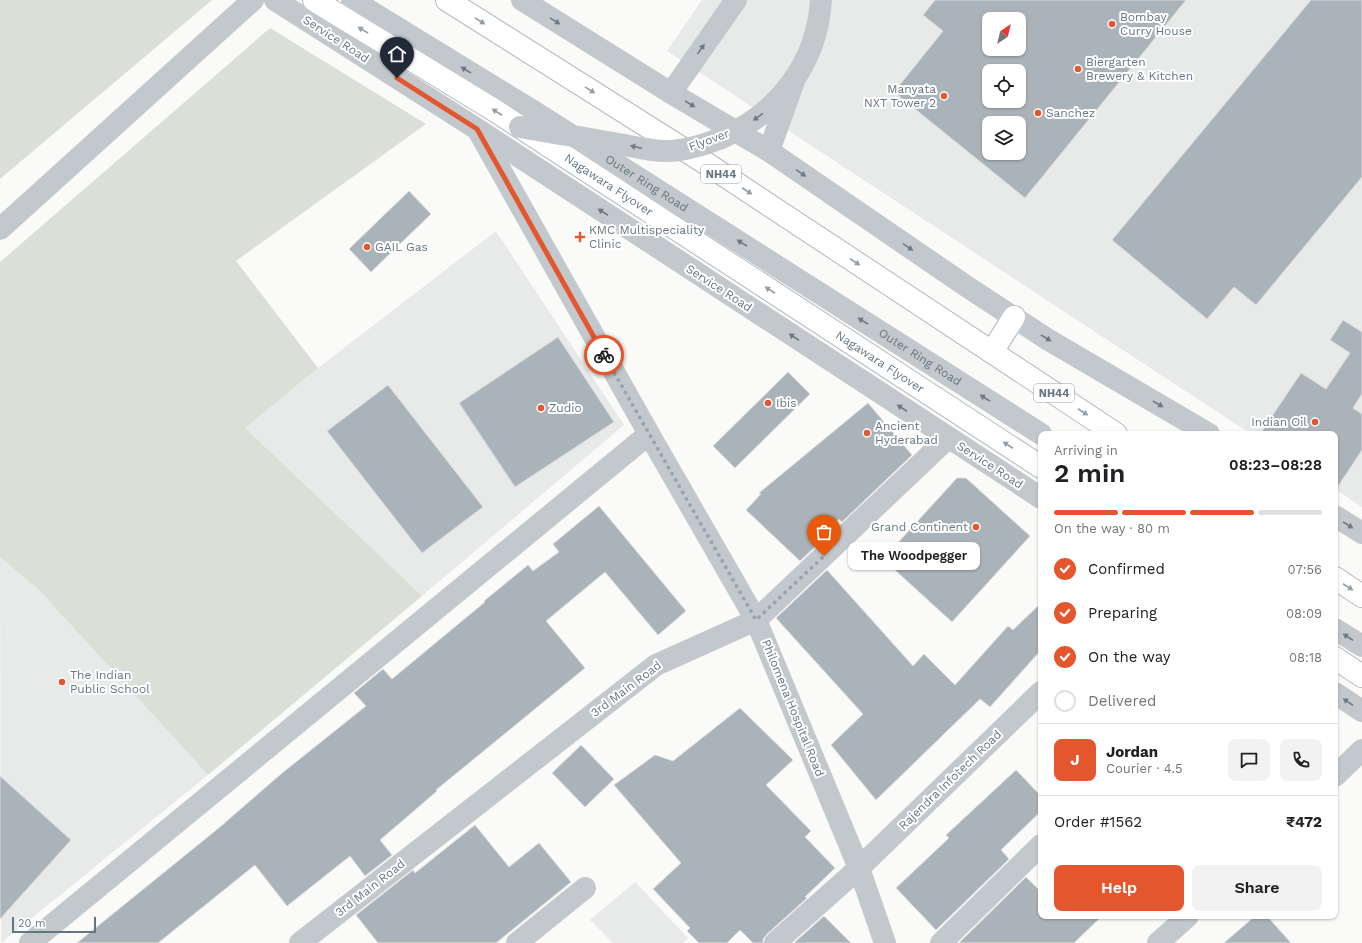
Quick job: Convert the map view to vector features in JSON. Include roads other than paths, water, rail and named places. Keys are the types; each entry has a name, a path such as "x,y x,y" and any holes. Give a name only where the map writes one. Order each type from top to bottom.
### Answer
{"highway":[{"name":"Nagawara Flyover","path":"314,0 520,127 1038,465"},
{"name":"NH44","path":"447,0 707,164 1111,431"},
{"path":"992,352 1014,317"},
{"path":"1338,580 1362,596"},
{"path":"1338,660 1362,676"}],"street":[{"path":"0,229 253,0"},
{"name":"Service Road","path":"275,0 477,129 1038,496"},
{"name":"Outer Ring Road","path":"352,0 533,111 1038,432"},
{"path":"522,0 671,93 768,151 966,286 1047,339 1204,431"},
{"path":"671,93 736,0"},
{"name":"Flyover","path":"520,127 626,145 646,150 667,152 707,144 747,125 766,111 783,94 798,75 809,53 816,30 821,0"},
{"path":"768,151 824,0"},
{"name":"Philomena Hospital Road","path":"477,129 756,620 859,868 885,943"},
{"path":"30,943 649,434"},
{"name":"3rd Main Road","path":"300,943 656,664 756,620 948,438"},
{"path":"1338,518 1362,533"},
{"path":"1338,631 1362,646"},
{"name":"Rajendra Infotech Road","path":"775,943 859,868 1038,695"},
{"path":"1338,695 1362,711"},
{"path":"1338,773 1362,750"},
{"path":"941,943 1038,848"},
{"path":"517,943 585,888"},
{"path":"1158,943 1185,919"}],"place":[{"name":"Bombay Curry House","path":"1112,24"},
{"name":"Biergarten Brewery & Kitchen","path":"1078,69"},
{"name":"Manyata NXT Tower 2","path":"944,96"},
{"name":"Sanchez","path":"1038,113"},
{"name":"KMC Multispeciality Clinic","path":"580,237"},
{"name":"GAIL Gas","path":"367,247"},
{"name":"Ibis","path":"768,403"},
{"name":"Zudio","path":"541,408"},
{"name":"Indian Oil","path":"1315,422"},
{"name":"Ancient Hyderabad","path":"867,433"},
{"name":"Grand Continent","path":"976,527"},
{"name":"The Woodpegger","path":"824,556"},
{"name":"The Indian Public School","path":"62,682"}]}
